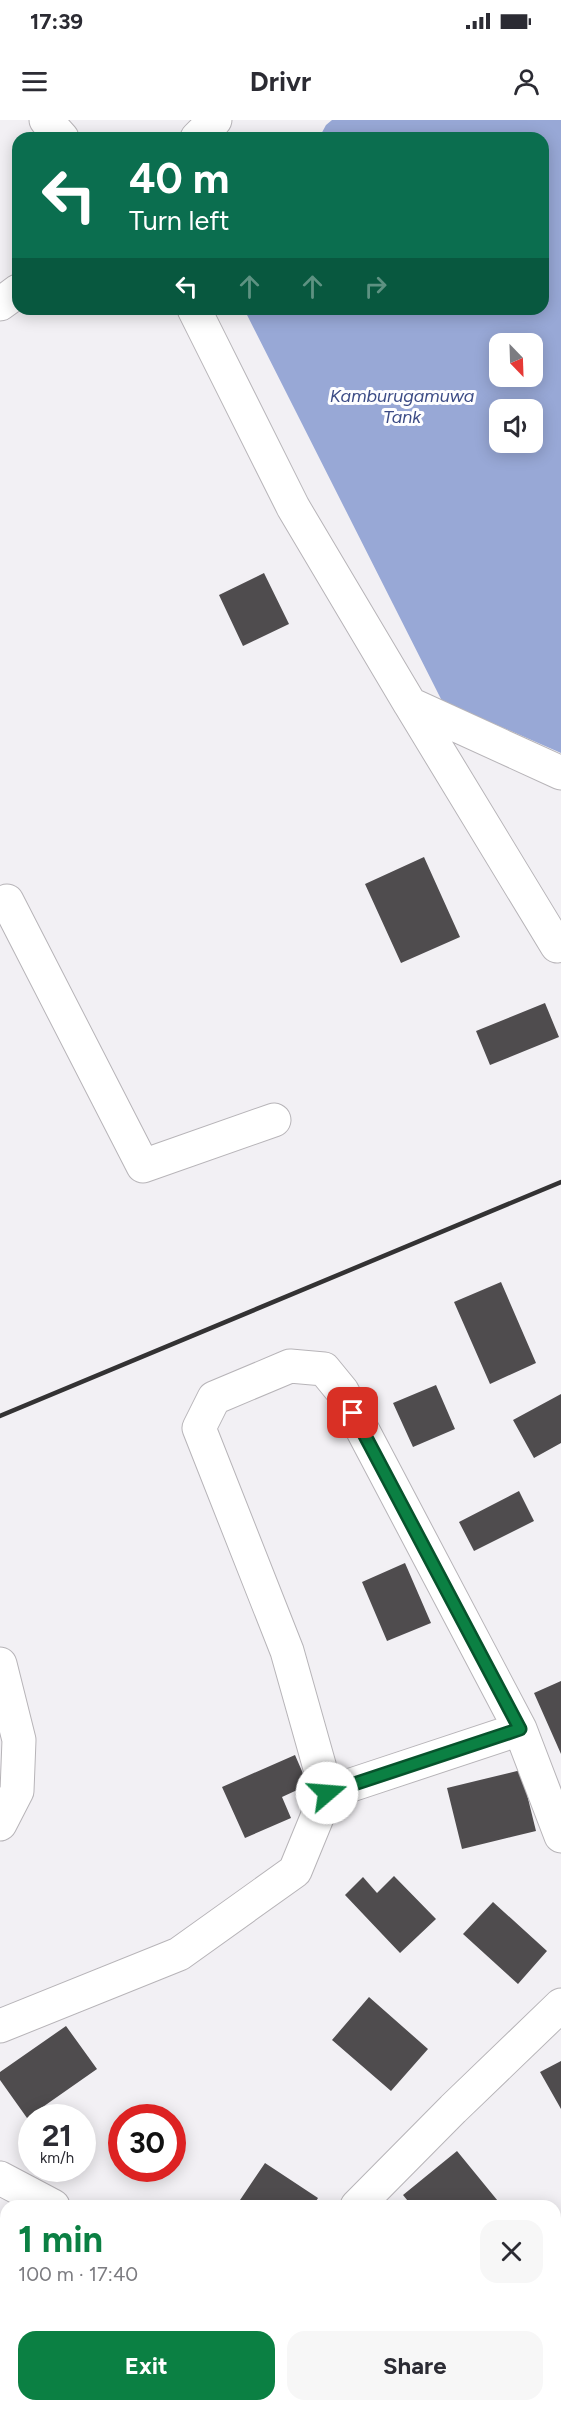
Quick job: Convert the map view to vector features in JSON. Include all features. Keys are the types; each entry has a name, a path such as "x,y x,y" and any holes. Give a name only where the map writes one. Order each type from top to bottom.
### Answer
{"main road":[{"path":"46,120 57,132"},
{"path":"203,132 215,120"},
{"path":"197,315 293,507 557,946"},
{"path":"410,704 561,773"},
{"path":"0,904 7,900 143,1166 274,1120"},
{"path":"0,2026 179,1954 295,1871 327,1793 287,1651 200,1428 214,1398 290,1366 324,1369 342,1391 520,1729 561,1836"},
{"path":"0,1824 17,1791 19,1740 1,1668"},
{"path":"327,1793 520,1729"},
{"path":"363,2200 561,2005"},
{"path":"0,2178 42,2200"}],"water":[{"name":"Kamburugamuwa Tank","path":"332,120 561,120 561,753 442,701 247,315 549,315 549,132 322,132"}],"building":[{"path":"264,573 289,624 243,646 219,595"},
{"path":"424,857 460,937 401,963 365,884"},
{"path":"545,1003 559,1037 490,1065 476,1031"},
{"path":"501,1282 536,1363 490,1384 454,1302"},
{"path":"436,1385 455,1429 413,1447 393,1403"},
{"path":"561,1394 561,1443 534,1458 513,1420"},
{"path":"519,1491 534,1521 474,1551 459,1522"},
{"path":"405,1563 431,1623 387,1641 362,1582"},
{"path":"561,1681 561,1754 534,1693"},
{"path":"295,1755 308,1785 282,1797 291,1818 245,1838 222,1787"},
{"path":"521,1770 536,1831 462,1849 447,1788"},
{"path":"394,1876 436,1919 400,1953 345,1895 363,1877 377,1893"},
{"path":"493,1902 547,1951 518,1984 463,1934"},
{"path":"369,1997 428,2049 391,2091 332,2040"},
{"path":"66,2026 97,2069 47,2104 18,2105 0,2080 0,2072"},
{"path":"561,2061 561,2109 540,2072"},
{"path":"457,2151 497,2200 407,2200 403,2195"},
{"path":"265,2163 318,2198 317,2200 240,2200"}],"railway":[{"path":"0,1416 561,1182"}],"route":[{"path":"327,1793 520,1729 353,1413"}]}
